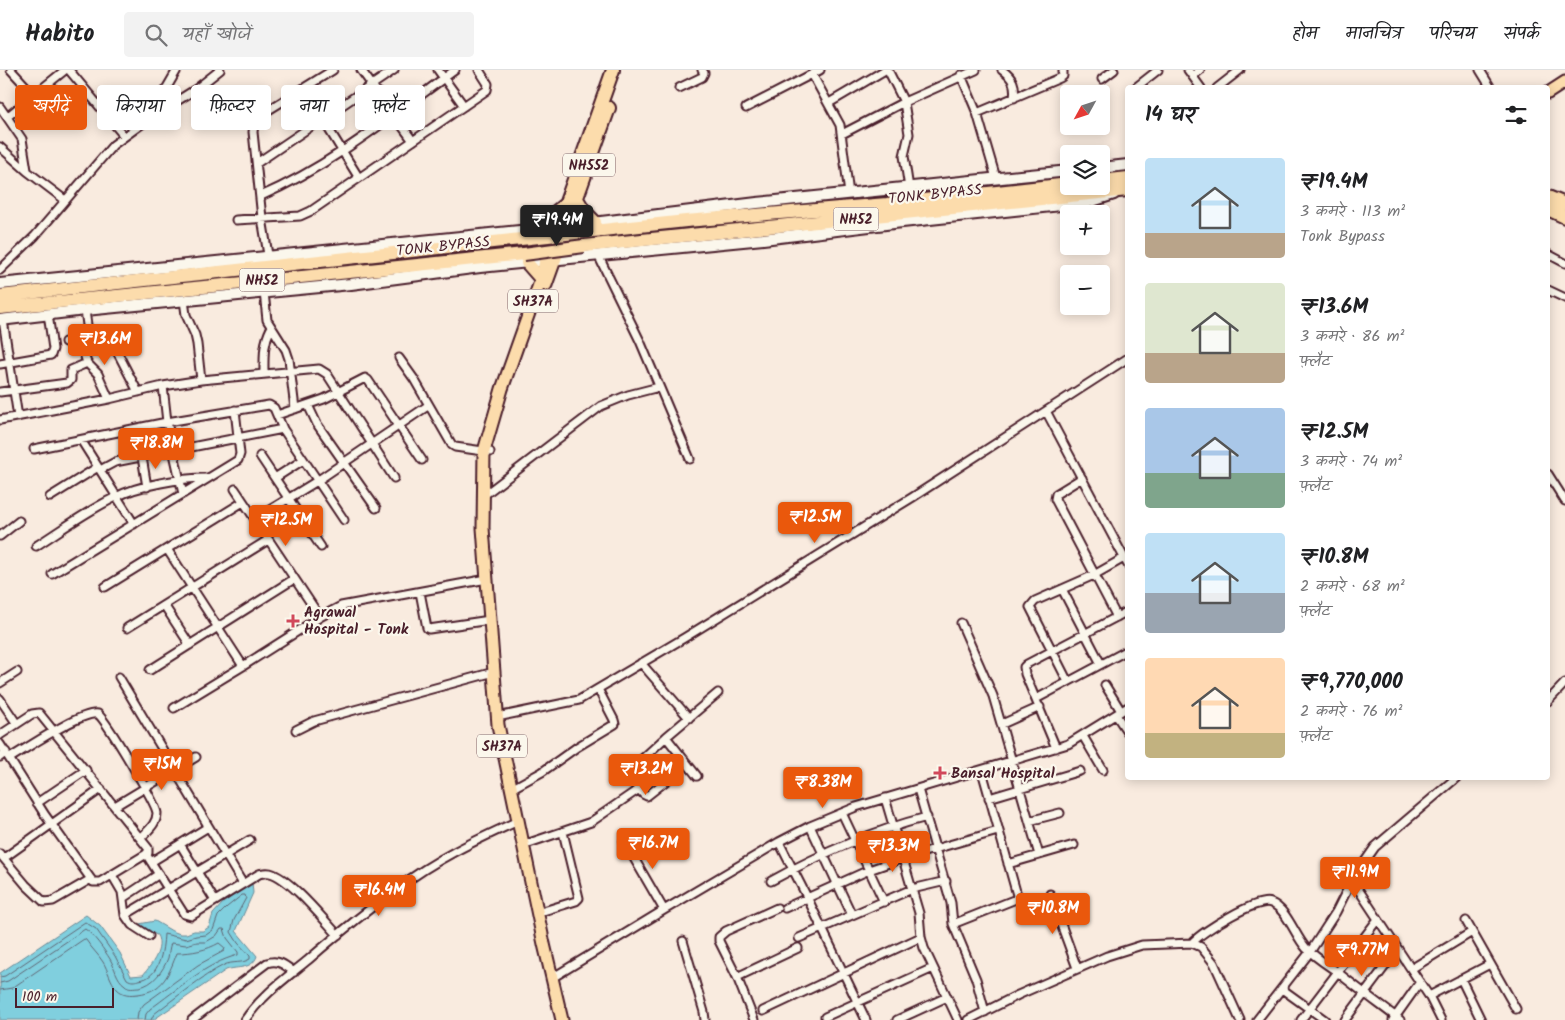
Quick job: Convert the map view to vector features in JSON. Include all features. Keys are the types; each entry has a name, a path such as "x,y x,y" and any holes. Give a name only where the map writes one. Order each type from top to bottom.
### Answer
{"highway":[{"name":"NH552","path":"563,226 565,205 613,70"},
{"name":"NH552","path":"550,260 563,226 577,199 622,70"},
{"path":"1110,179 1125,178"},
{"name":"NH52","path":"0,296 686,221 887,204 1060,185"},
{"name":"TONK BYPASS","path":"1,316 525,258 584,246 1124,191"},
{"path":"1550,198 1565,204"},
{"path":"577,199 585,212 595,222"},
{"path":"535,229 565,205"},
{"path":"1550,213 1565,217"},
{"path":"525,258 540,279"}],"main road":[{"path":"1550,92 1565,82"},
{"name":"SH37A","path":"550,260 540,279 502,389 487,452 483,496 483,528 497,717 537,913 562,1020"},
{"name":"SH37A","path":"487,452 550,260"}],"street":[{"path":"11,70 25,85"},
{"path":"46,85 65,70"},
{"path":"69,70 124,136"},
{"path":"169,85 177,70"},
{"path":"181,98 220,70"},
{"path":"309,85 333,70"},
{"path":"361,70 372,85 394,70"},
{"path":"438,70 464,106"},
{"path":"425,91 455,70"},
{"path":"236,220 306,214 487,90 488,87 479,70"},
{"path":"679,88 702,77 704,73 702,70"},
{"path":"746,108 820,70"},
{"path":"829,103 887,70 904,102 909,134 904,156 909,188"},
{"path":"842,134 904,102 976,70"},
{"path":"1002,70 1014,82 1016,89 1014,98"},
{"path":"977,112 1060,78 1063,70"},
{"path":"1102,79 1114,70"},
{"path":"1139,85 1158,70"},
{"path":"1198,85 1190,73 1200,70"},
{"path":"1221,85 1240,70"},
{"path":"1480,70 1490,85"},
{"path":"812,74 837,117 842,134 849,194"},
{"path":"961,76 977,112 996,178"},
{"path":"268,256 253,132 257,119 281,103"},
{"path":"0,107 22,139 27,171"},
{"path":"7,117 15,110"},
{"path":"0,270 35,236 102,156 133,130"},
{"path":"257,163 307,130"},
{"path":"328,130 359,178"},
{"path":"261,196 290,183 371,130"},
{"path":"404,130 412,141"},
{"path":"0,148 65,200"},
{"path":"1110,167 1125,165"},
{"path":"0,284 535,229 757,203 1060,172"},
{"path":"18,417 1,316 48,314 351,284 480,267 525,258 550,260 1089,202 1124,191"},
{"path":"598,255 640,341 690,459"},
{"path":"1550,255 1565,263"},
{"path":"1550,291 1564,296"},
{"path":"264,292 267,320 286,350 291,371 295,409"},
{"path":"184,300 186,315 197,344 201,380"},
{"path":"85,310 89,340"},
{"path":"0,364 51,355 53,349 48,314"},
{"path":"264,374 266,340 271,328"},
{"path":"65,342 122,336"},
{"path":"110,338 138,392"},
{"path":"80,341 88,363 98,374 109,399"},
{"path":"399,358 414,378 452,445 487,452"},
{"path":"497,717 579,700 913,497 1125,360"},
{"path":"0,392 67,383 71,380 71,370 88,363"},
{"path":"0,420 109,399 163,386 201,380 320,369 327,374 394,478"},
{"path":"277,415 338,393 365,378 422,460"},
{"path":"163,386 167,422 183,494"},
{"path":"483,496 601,406 628,394 659,387"},
{"path":"34,449 167,422 270,405 283,429 344,520"},
{"path":"308,405 317,424 376,508"},
{"path":"255,520 317,481 429,405"},
{"path":"52,574 238,460 240,454 235,410"},
{"path":"1046,411 1125,560"},
{"path":"50,497 99,468 115,462 283,429"},
{"path":"81,440 134,524"},
{"path":"260,456 321,547"},
{"path":"142,457 147,487"},
{"path":"275,478 303,460"},
{"path":"1550,477 1565,501"},
{"path":"36,546 116,496 180,480 207,478"},
{"path":"1082,478 1058,492 1055,496 1117,617"},
{"path":"235,489 320,617"},
{"path":"105,588 243,502"},
{"path":"0,536 19,521"},
{"path":"127,628 268,540"},
{"path":"167,549 243,666"},
{"path":"1068,682 1030,606 1035,601 1125,562"},
{"path":"150,670 294,579"},
{"path":"174,708 320,617 341,606 487,579"},
{"path":"1062,590 1101,664"},
{"path":"420,592 429,630 490,620"},
{"path":"164,605 190,645"},
{"path":"1056,748 1025,674 1024,667 1052,650 1125,613"},
{"path":"961,623 993,696 1039,855"},
{"path":"1036,699 1125,652"},
{"path":"641,663 689,718"},
{"path":"0,683 17,672"},
{"path":"296,730 314,721 494,672"},
{"path":"119,677 243,884"},
{"path":"1550,699 1565,683"},
{"path":"1105,685 1121,711 1125,724"},
{"path":"511,789 542,772 577,746 615,724 598,689"},
{"path":"675,774 647,796 643,794 629,777 628,772 718,693"},
{"path":"0,699 17,724"},
{"path":"1002,724 1040,707"},
{"path":"552,978 779,842 810,826 885,798 982,771 1068,744 1121,711"},
{"path":"0,735 32,714 39,714 149,850 146,854 100,882 97,883 91,879 51,824 0,744"},
{"path":"6,756 89,714 98,714 146,788 157,814 155,822 140,838"},
{"path":"1083,736 1104,770"},
{"path":"666,737 697,776"},
{"path":"115,806 196,757"},
{"path":"37,803 86,770"},
{"path":"953,924 1016,899 1017,895 982,771"},
{"path":"989,798 1080,771"},
{"path":"1257,1020 1310,952 1336,912 1352,880 1375,847 1454,780"},
{"path":"523,845 597,818 638,788"},
{"path":"91,879 53,901 44,902 26,885 2,856 101,789"},
{"path":"918,789 952,903 953,924 976,979 984,1012"},
{"path":"885,798 921,922 920,937 958,1020"},
{"path":"842,813 884,902"},
{"path":"1029,821 1060,813"},
{"path":"771,881 855,841 894,826 927,817"},
{"path":"245,1020 262,1000 294,972 399,887 448,856 518,821"},
{"path":"151,862 208,826"},
{"path":"810,826 852,915"},
{"path":"754,1020 737,977 718,937 726,931 869,870 936,848 998,831"},
{"path":"537,913 576,901 579,898 563,832"},
{"path":"126,915 250,840"},
{"path":"624,842 664,910"},
{"path":"779,842 866,1020"},
{"path":"180,844 215,901"},
{"path":"1008,864 1074,845"},
{"path":"146,854 184,914 188,916 191,916 258,874 266,872 272,873 292,887 338,935"},
{"path":"122,898 159,874"},
{"path":"112,875 121,888 126,915 132,924 149,936"},
{"path":"1352,880 1429,996 1440,1019"},
{"path":"799,938 912,890 946,881"},
{"path":"1050,894 1078,968"},
{"path":"1192,943 1206,930 1264,902 1271,903 1277,906 1310,952 1396,1019 1420,982"},
{"path":"1301,1020 1378,919"},
{"path":"1466,921 1516,1009"},
{"path":"1411,969 1472,932"},
{"path":"763,1011 920,937"},
{"path":"684,941 705,1020"},
{"path":"968,1020 1107,956 1142,944 1192,943 1201,947 1214,963 1240,1020"},
{"path":"737,977 798,948"},
{"path":"1345,1020 1398,949"},
{"path":"192,1020 266,963 279,961 294,972"},
{"path":"1429,996 1490,964"},
{"path":"825,1017 933,968"},
{"path":"1461,979 1481,1020"},
{"path":"1282,989 1325,1020"},
{"path":"898,1020 947,997"}],"water":[{"path":"252,882 253,893 236,931 257,956 255,960 248,966 226,970 153,1020 0,1020 0,973 86,915 100,926 120,953 131,976 143,975 156,956 159,940 157,935 139,927 139,924 155,921 180,934 203,931 209,927 213,914 223,903"}],"place":[{"name":"Agrawal Hospital - Tonk","path":"293,621"},
{"name":"Bansal Hospital","path":"940,773"}]}
